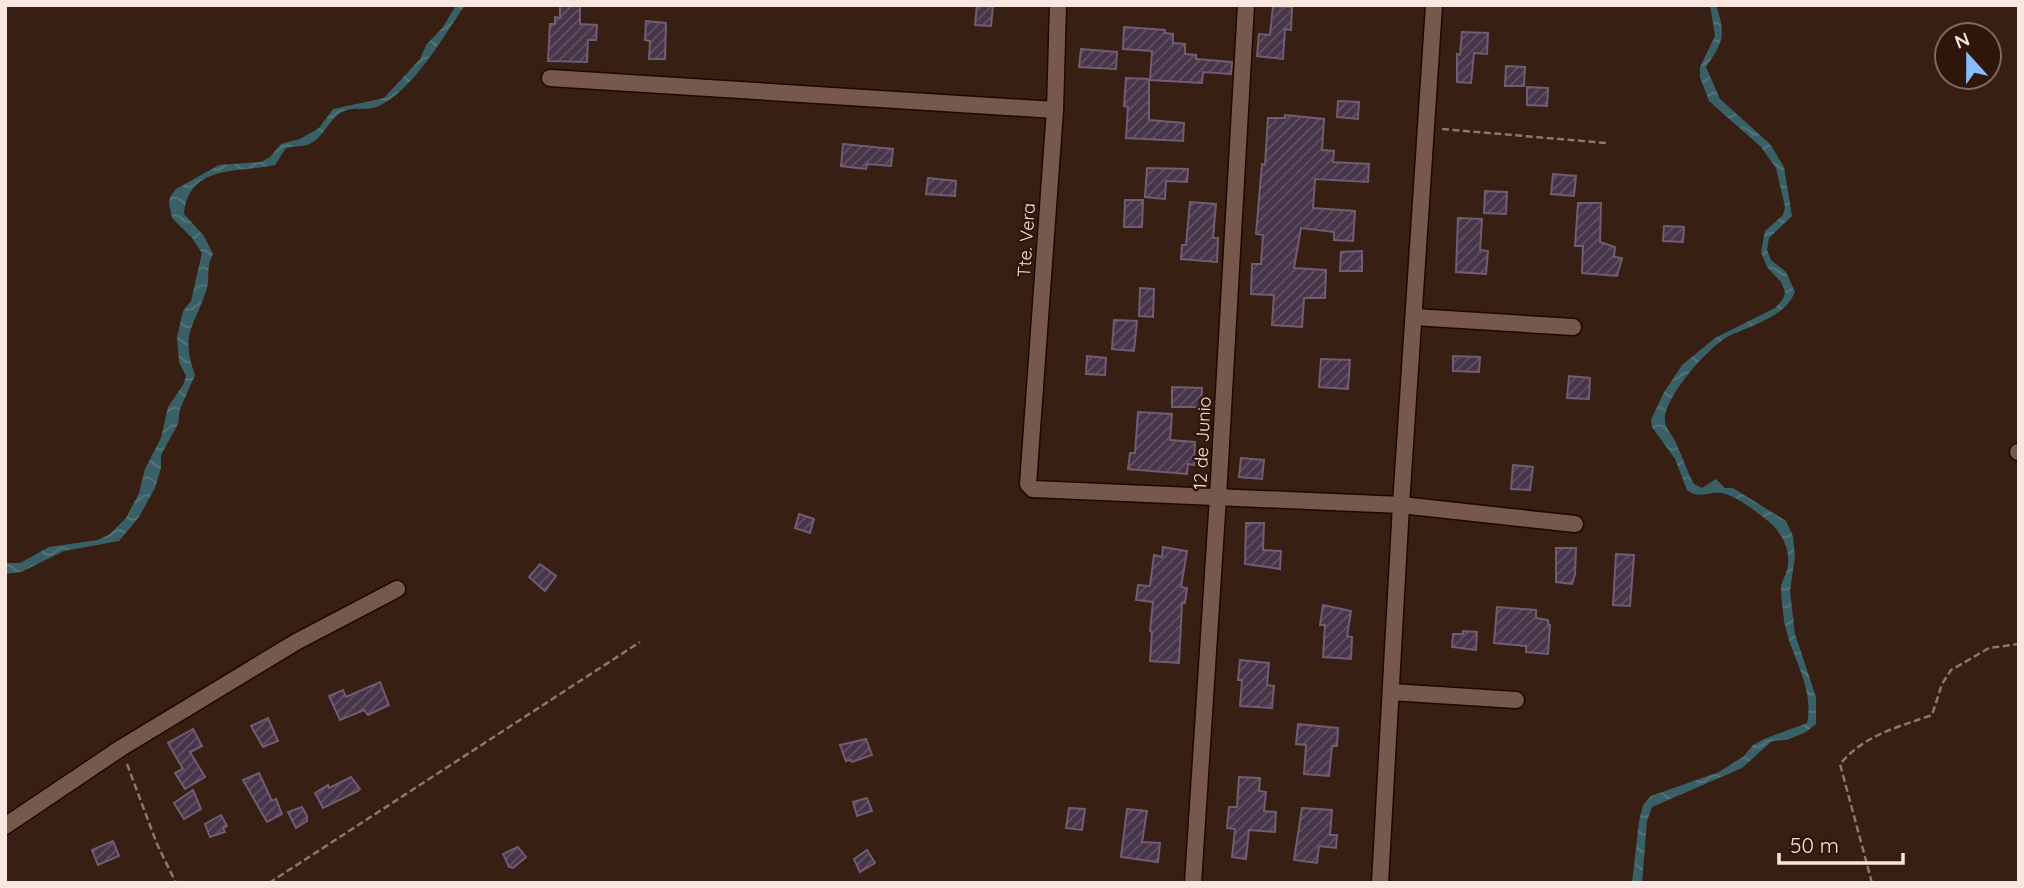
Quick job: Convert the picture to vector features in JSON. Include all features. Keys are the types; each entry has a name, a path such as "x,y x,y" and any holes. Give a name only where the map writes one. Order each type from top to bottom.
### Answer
{"street":[{"name":"Tte. Vera","path":"1058,5 1055,110 1028,484 1033,489 1219,496"},
{"name":"12 de Junio","path":"1193,883 1219,496 1246,5"},
{"path":"1380,883 1401,505 1434,5"},
{"path":"550,78 1055,110"},
{"path":"1414,317 1573,327"},
{"path":"1219,496 1401,505 1576,524"},
{"path":"5,827 121,748 296,642 397,589"},
{"path":"1391,692 1516,700"}],"path":[{"path":"1427,128 1606,143"},
{"path":"269,883 640,642"},
{"path":"1871,883 1840,764 1854,748 1880,734 1932,715 1942,684 1951,670 1989,648 2019,644"},
{"path":"121,748 157,844 176,883"}],"water":[{"path":"456,5 465,5 427,61 392,98 379,106 351,109 341,113 313,142 286,148 275,165 218,173 195,186 188,198 184,214 204,236 213,254 207,286 190,331 189,349 195,375 180,409 178,424 161,455 161,468 155,488 139,517 119,541 64,551 21,572 5,574 5,563 20,563 49,547 98,540 110,534 126,518 139,493 145,469 161,438 168,407 186,376 179,362 177,337 183,311 191,301 202,253 192,238 172,218 169,203 176,189 219,165 261,162 270,157 281,144 300,139 319,128 333,109 384,98 420,59 426,45 443,27"},
{"path":"1710,5 1716,5 1722,38 1706,67 1720,99 1770,144 1784,167 1792,216 1769,238 1767,250 1771,260 1786,272 1795,292 1784,308 1776,314 1729,336 1710,350 1680,386 1667,410 1665,423 1694,484 1702,488 1716,479 1725,488 1733,488 1786,521 1793,536 1795,556 1790,591 1795,634 1816,697 1816,724 1806,732 1787,740 1772,741 1742,768 1652,807 1647,821 1642,883 1632,883 1639,821 1643,805 1651,796 1719,772 1743,757 1753,745 1807,723 1809,710 1805,684 1784,620 1781,588 1788,559 1782,538 1768,521 1733,497 1722,493 1700,495 1687,490 1675,459 1652,427 1651,420 1663,394 1682,365 1715,338 1775,308 1785,292 1781,282 1767,267 1761,252 1765,231 1783,215 1785,207 1776,168 1761,147 1709,101 1700,77 1700,67 1715,36"}],"building":[{"path":"560,5 580,5 580,24 597,25 596,40 588,40 587,62 548,61 550,24 555,24 555,17 560,18"},
{"path":"977,5 993,6 991,26 975,25"},
{"path":"1273,6 1292,7 1291,30 1285,29 1283,59 1257,56 1259,34 1270,35"},
{"path":"646,21 666,23 665,59 649,59 650,41 645,40"},
{"path":"1124,27 1165,30 1165,33 1173,34 1173,43 1185,44 1185,54 1196,55 1196,59 1232,62 1231,74 1203,72 1202,83 1150,80 1152,51 1123,49"},
{"path":"1462,32 1488,33 1487,54 1474,53 1471,83 1457,82 1457,54 1460,55"},
{"path":"1081,49 1117,52 1116,69 1079,67"},
{"path":"1506,66 1525,67 1524,86 1505,86"},
{"path":"1126,78 1149,79 1149,120 1184,123 1183,141 1126,138"},
{"path":"1527,87 1548,88 1547,106 1527,105"},
{"path":"1338,101 1359,102 1358,119 1337,117"},
{"path":"1285,115 1324,119 1322,150 1334,151 1333,162 1369,164 1368,182 1315,179 1313,208 1355,211 1353,241 1334,240 1334,232 1301,228 1294,268 1326,270 1325,298 1304,298 1302,327 1272,325 1274,295 1251,294 1252,264 1261,264 1263,235 1256,234 1268,118 1285,118"},
{"path":"843,144 893,149 891,166 867,164 866,169 841,166"},
{"path":"1147,168 1188,169 1187,182 1166,181 1165,199 1145,197"},
{"path":"1553,174 1576,176 1574,196 1551,194"},
{"path":"928,178 956,181 955,196 926,194"},
{"path":"1485,191 1507,192 1506,214 1484,213"},
{"path":"1125,200 1143,200 1142,227 1124,227"},
{"path":"1190,202 1216,204 1213,238 1218,238 1217,262 1181,259 1182,245 1186,245"},
{"path":"1578,203 1601,203 1600,242 1615,247 1614,257 1622,258 1617,276 1582,273 1583,246 1575,246"},
{"path":"1458,218 1482,219 1480,250 1488,251 1486,274 1456,272"},
{"path":"1664,226 1684,227 1683,242 1663,241"},
{"path":"1362,251 1362,271 1340,271 1341,252"},
{"path":"1140,288 1154,289 1153,317 1139,316"},
{"path":"1114,320 1137,321 1134,351 1112,349"},
{"path":"1087,356 1106,358 1105,375 1086,374"},
{"path":"1453,356 1480,357 1479,372 1453,371"},
{"path":"1321,359 1350,360 1348,389 1319,387"},
{"path":"1569,376 1590,378 1589,399 1567,398"},
{"path":"1172,387 1202,388 1201,407 1172,407"},
{"path":"1138,412 1172,414 1170,440 1195,442 1194,465 1188,464 1187,474 1128,469 1130,453 1135,453"},
{"path":"1241,458 1264,460 1262,479 1239,477"},
{"path":"1513,465 1533,467 1530,490 1511,489"},
{"path":"799,514 814,519 810,533 795,528"},
{"path":"1246,523 1264,523 1263,550 1281,551 1280,569 1245,564"},
{"path":"1163,547 1187,551 1181,587 1187,588 1185,603 1182,603 1179,663 1150,661 1153,602 1136,600 1138,585 1150,586 1154,555 1162,557"},
{"path":"1556,548 1576,548 1572,584 1556,582"},
{"path":"1616,554 1634,555 1630,606 1613,605"},
{"path":"540,564 556,576 545,591 529,577"},
{"path":"1323,605 1351,611 1347,636 1352,637 1351,659 1323,657 1325,625 1320,625"},
{"path":"1497,607 1536,610 1536,618 1548,620 1548,654 1526,652 1526,646 1494,643"},
{"path":"1463,631 1477,632 1476,650 1452,647 1453,634 1463,634"},
{"path":"1240,660 1269,663 1267,685 1274,686 1272,708 1240,706"},
{"path":"380,682 389,705 368,715 364,710 340,720 329,696 343,690 346,697"},
{"path":"268,718 278,741 263,747 251,726"},
{"path":"1298,724 1338,728 1337,746 1332,746 1329,776 1304,774 1306,745 1296,744"},
{"path":"193,729 202,746 190,752 205,777 185,789 175,773 183,769 168,743"},
{"path":"866,739 872,755 852,762 846,761 840,745"},
{"path":"259,773 272,801 276,799 282,814 267,822 243,780"},
{"path":"351,777 360,789 323,808 315,793"},
{"path":"1239,777 1260,778 1259,791 1266,792 1264,811 1276,812 1275,832 1249,830 1246,859 1232,857 1235,829 1227,828 1229,807 1237,807"},
{"path":"193,790 201,809 184,819 174,803"},
{"path":"867,798 872,811 857,816 853,802"},
{"path":"302,807 307,821 296,828 288,812"},
{"path":"1069,808 1085,809 1082,830 1066,828"},
{"path":"1302,808 1332,810 1330,835 1337,835 1336,848 1319,846 1317,863 1294,860"},
{"path":"1127,809 1147,811 1142,842 1160,843 1158,862 1121,857"},
{"path":"221,815 227,826 223,828 225,832 210,837 205,824"},
{"path":"113,841 119,856 98,865 92,850"},
{"path":"518,847 526,857 513,868 509,867 503,854"},
{"path":"867,850 875,863 860,872 854,859"}]}
